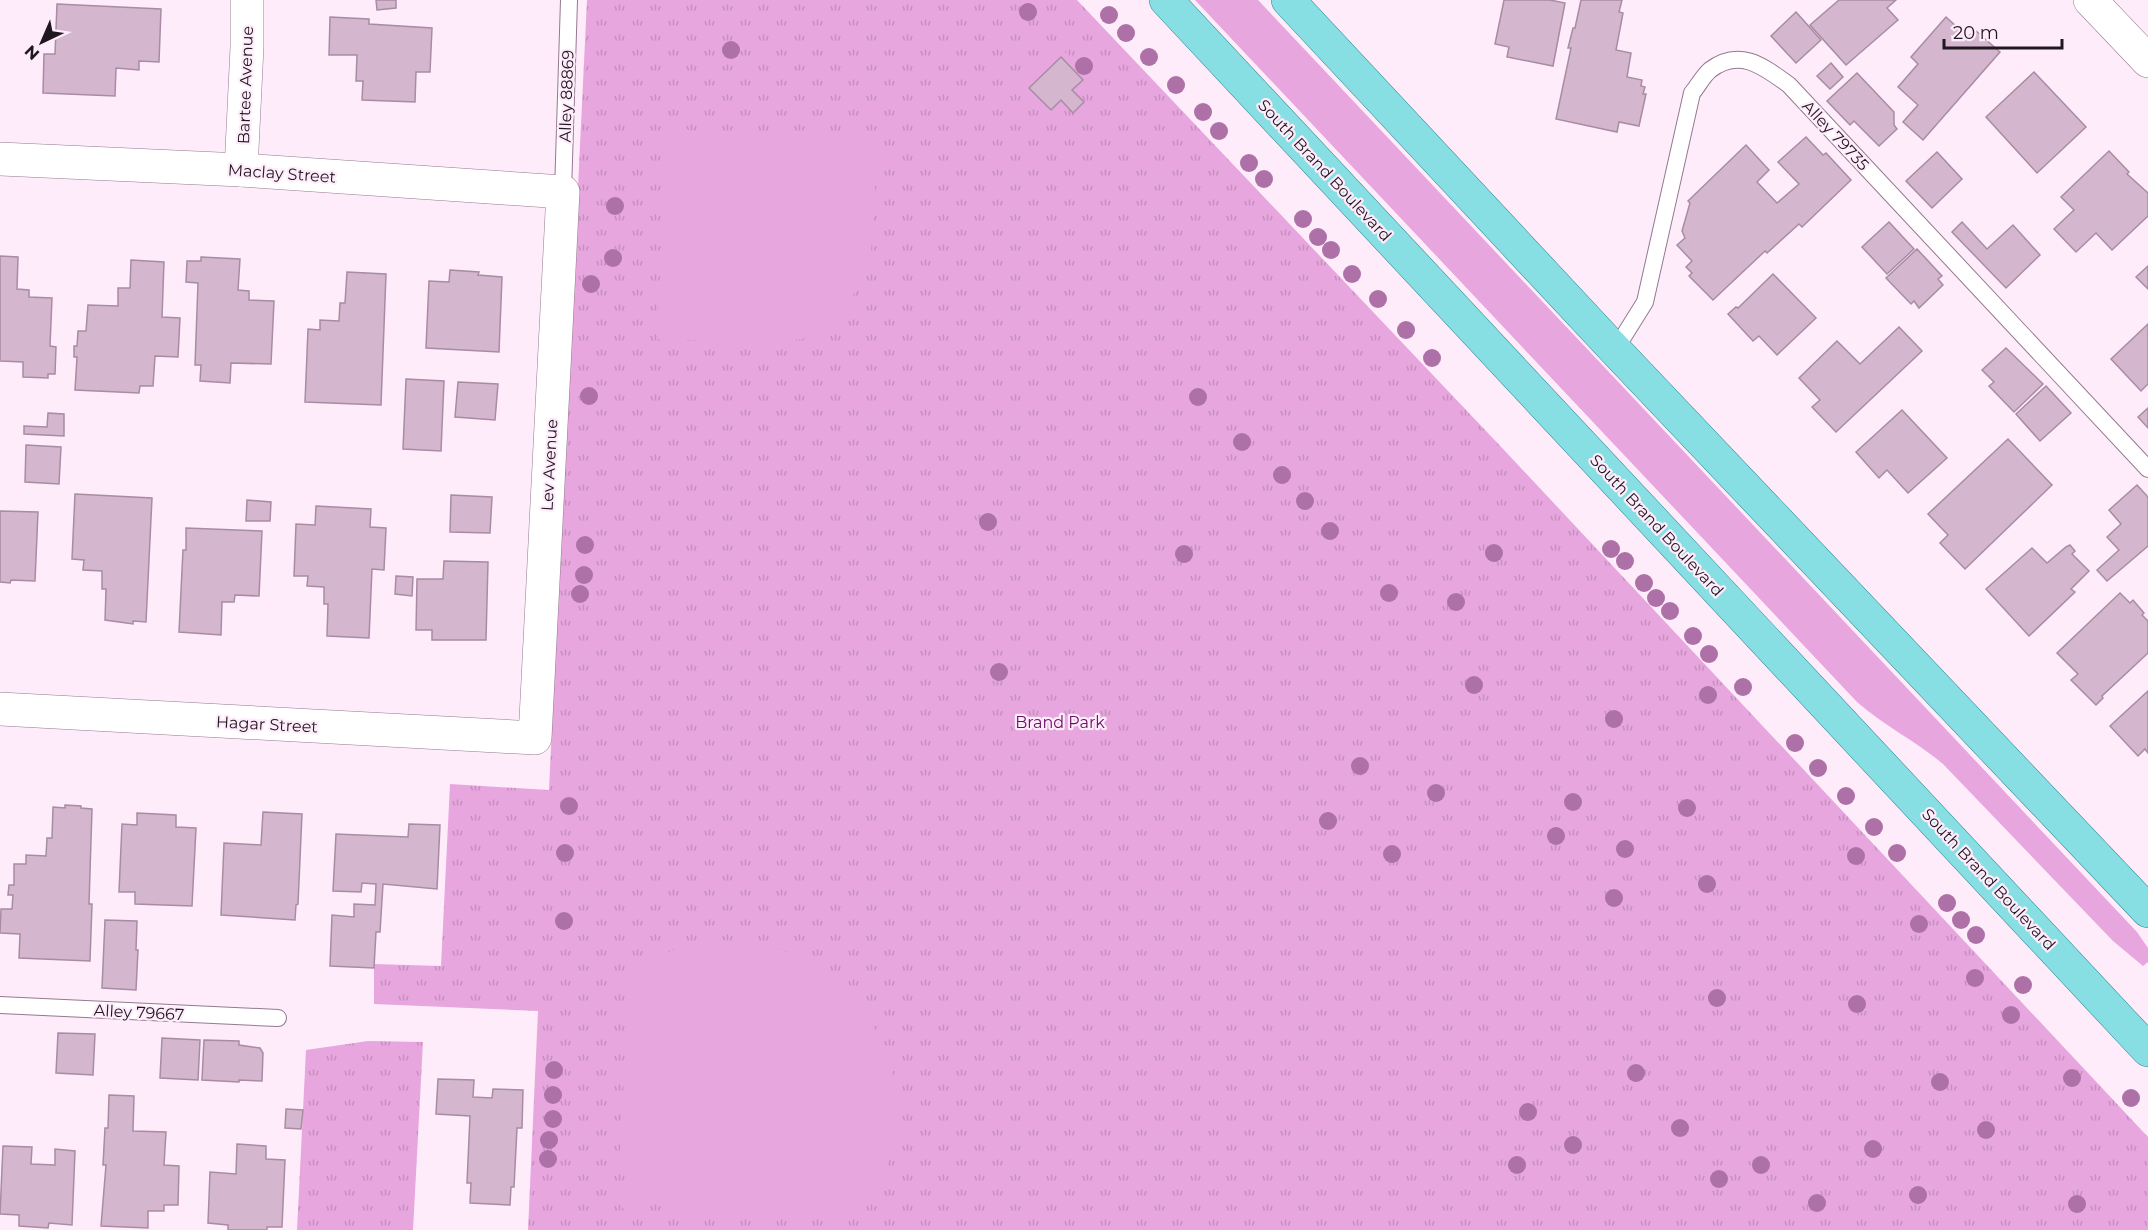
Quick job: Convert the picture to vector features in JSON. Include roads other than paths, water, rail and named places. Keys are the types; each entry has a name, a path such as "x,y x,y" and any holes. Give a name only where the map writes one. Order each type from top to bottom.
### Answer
{"main road":[{"name":"South Brand Boulevard","path":"1166,0 2148,1050"},
{"path":"1288,0 1615,350 2148,910"}],"street":[{"name":"Bartee Avenue","path":"241,170 247,0"},
{"path":"2090,0 2148,61"},
{"name":"Maclay Street","path":"0,159 241,170 563,192"},
{"name":"Lev Avenue","path":"535,738 563,192"},
{"name":"Hagar Street","path":"0,709 535,738"}],"lane":[{"name":"Alley 88869","path":"563,192 569,0"},
{"name":"Alley 79735","path":"1615,350 1645,302 1692,93 1709,71 1733,58 1759,63 1789,85 2148,469"},
{"name":"Alley 79667","path":"0,1005 278,1018"}],"park label":[{"name":"Brand Park","path":"1060,722"}]}
